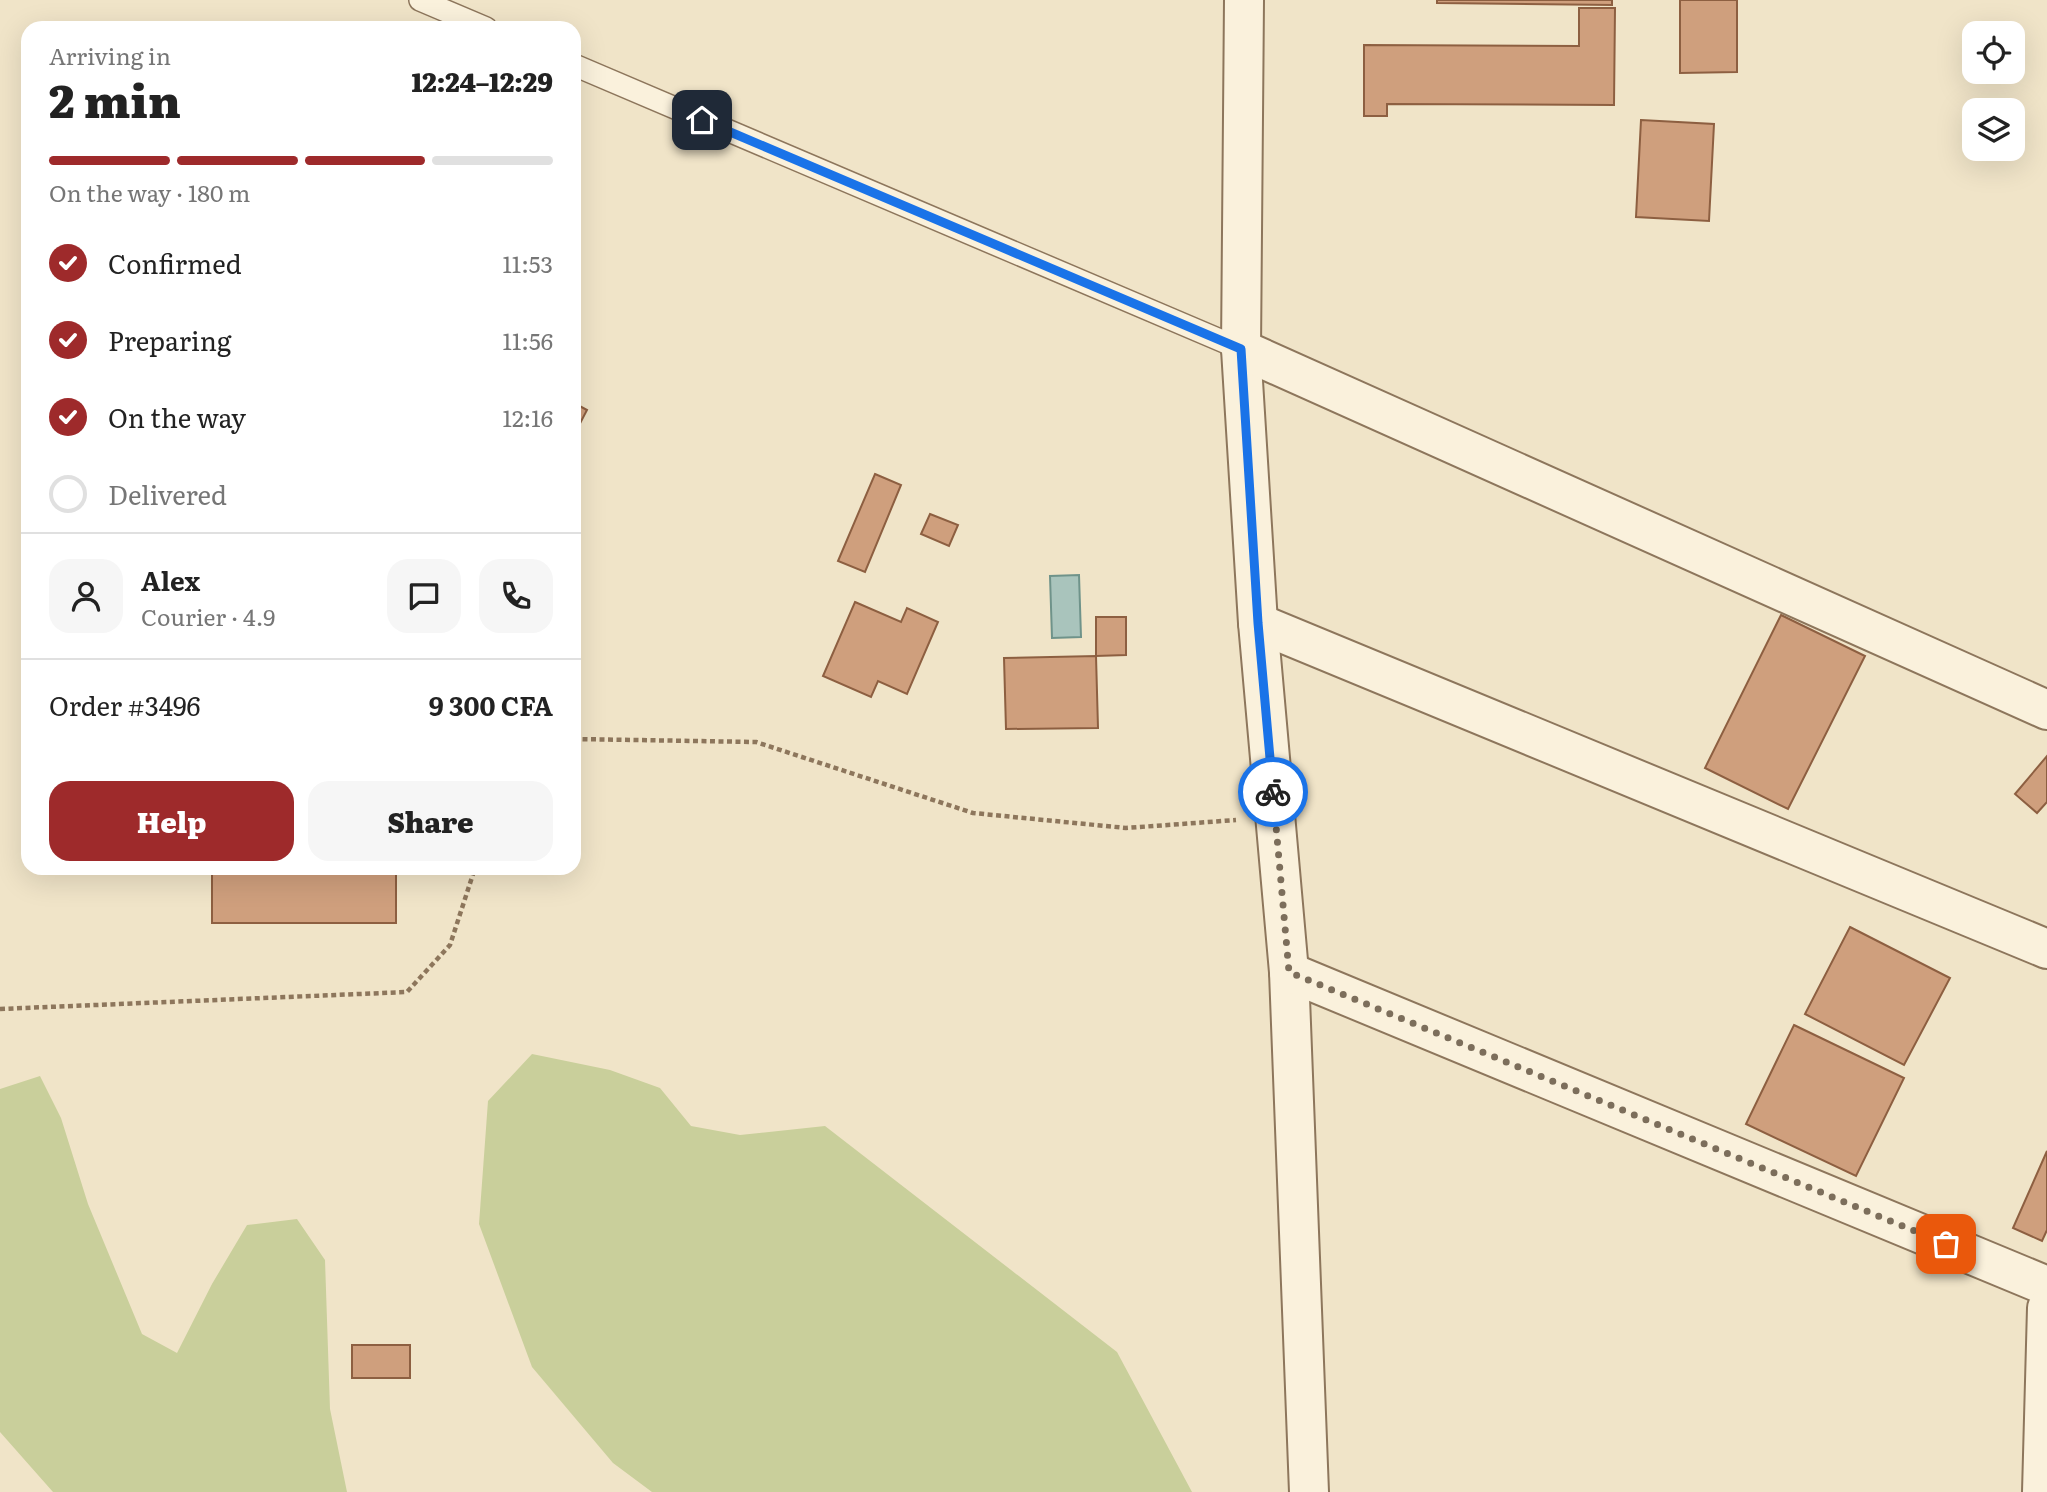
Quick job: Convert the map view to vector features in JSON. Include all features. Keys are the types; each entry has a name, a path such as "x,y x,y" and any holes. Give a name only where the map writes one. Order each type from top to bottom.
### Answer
{"street":[{"path":"1244,0 1241,349 1258,623 1289,972 1309,1492"},
{"path":"1241,349 2047,710"},
{"path":"1258,623 2047,949"},
{"path":"1289,972 2047,1286"},
{"path":"2042,1492 2047,1308"}],"lane":[{"path":"420,0 470,21"},
{"path":"581,68 1241,349"}],"path":[{"path":"581,739 756,743 973,813 1126,828 1275,817"},
{"path":"0,1009 407,992 450,945 473,875"}],"green space":[{"path":"532,1054 610,1070 660,1088 691,1126 740,1135 825,1126 1117,1352 1192,1492 652,1492 613,1463 532,1367 479,1224 488,1101"},
{"path":"40,1076 61,1118 88,1204 142,1334 177,1353 212,1284 247,1225 297,1219 325,1260 330,1409 347,1492 53,1492 0,1432 0,1089"}],"water":[{"path":"1079,575 1081,637 1052,638 1050,576"}],"building":[{"path":"1437,0 1612,0 1612,5 1437,3"},
{"path":"1680,0 1737,0 1737,72 1680,73"},
{"path":"1579,8 1615,8 1614,105 1387,104 1387,116 1364,116 1364,45 1579,46"},
{"path":"1641,120 1714,124 1709,221 1636,217"},
{"path":"581,407 587,410 581,422"},
{"path":"875,474 901,485 865,572 838,561"},
{"path":"930,514 958,525 949,546 921,534"},
{"path":"855,602 901,622 907,608 938,622 907,694 878,681 871,697 823,676"},
{"path":"1781,615 1865,656 1788,809 1705,768"},
{"path":"1096,617 1126,617 1126,655 1096,656"},
{"path":"1096,656 1098,728 1006,729 1004,658"},
{"path":"2047,756 2047,802 2037,813 2015,794"},
{"path":"212,875 396,875 396,923 212,923"},
{"path":"1850,927 1950,978 1904,1065 1805,1014"},
{"path":"1794,1025 1904,1078 1856,1176 1746,1124"},
{"path":"2047,1151 2047,1230 2042,1241 2013,1228"},
{"path":"352,1345 410,1345 410,1378 352,1378"}],"way so far":[{"path":"1273,792 1289,972 1946,1244"}],"route":[{"path":"702,120 1241,349 1258,623 1273,792"}]}
